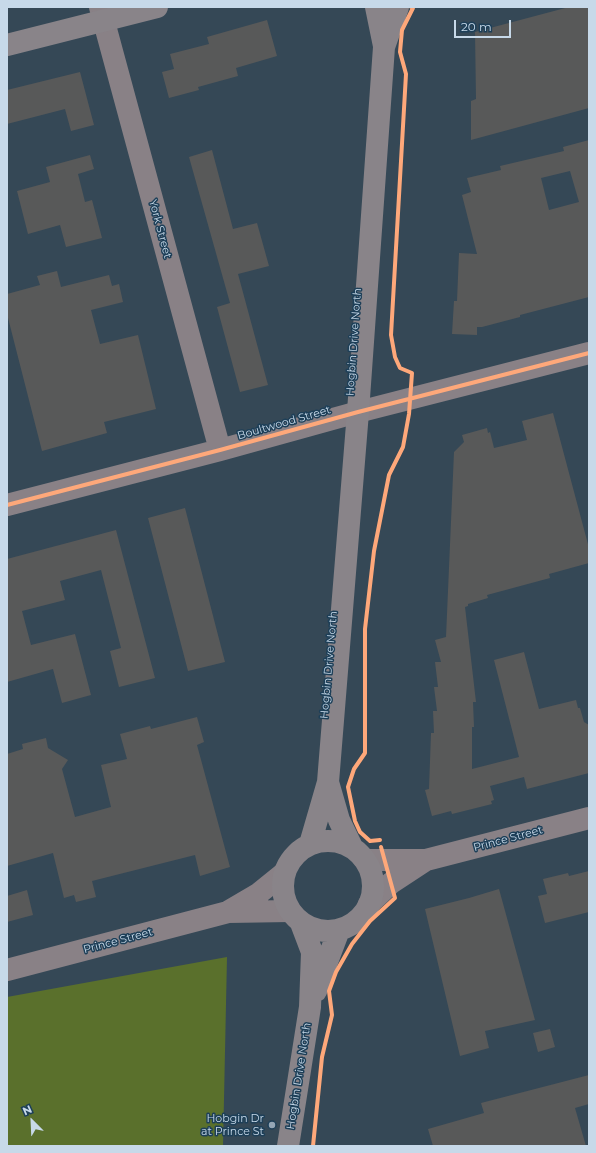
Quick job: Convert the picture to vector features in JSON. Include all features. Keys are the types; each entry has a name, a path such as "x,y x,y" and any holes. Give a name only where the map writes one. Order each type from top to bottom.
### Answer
{"main road":[{"path":"7,46 102,14 157,7"},
{"name":"Hogbin Drive North","path":"376,7 384,47"},
{"name":"Hogbin Drive North","path":"310,844 328,782 358,412 384,47 398,7"},
{"name":"Hogbin Drive North","path":"328,782 339,820 358,854"},
{"path":"324,840 338,842 358,854 372,874 373,889 369,904 362,915 352,924 339,930 326,931 312,929 295,917 284,899 282,886 284,873 290,860 299,850 310,844 324,840"},
{"name":"Hogbin Drive North","path":"288,1146 310,1006 312,952 295,917"},
{"name":"Hogbin Drive North","path":"310,1006 339,930"}],"street":[{"name":"York Street","path":"102,14 220,450"},
{"name":"Boultwood Street","path":"7,505 220,450 358,412 589,353"},
{"name":"Prince Street","path":"369,904 391,883 426,860 589,818"},
{"name":"Prince Street","path":"358,854 426,860"},
{"name":"Prince Street","path":"7,970 228,912 258,894 284,873"},
{"name":"Prince Street","path":"228,912 295,917"}],"green space":[{"path":"227,957 223,1146 7,1146 7,997"}],"building":[{"path":"569,7 589,7 589,108 471,140 471,101 476,99 475,32"},
{"path":"267,20 277,56 236,68 238,76 198,87 199,90 169,98 162,72 174,69 170,54 209,44 207,37"},
{"path":"80,72 94,125 71,131 65,109 7,124 7,90"},
{"path":"589,140 589,297 520,315 520,317 477,327 477,335 452,334 454,301 457,301 459,253 477,254 462,195 471,192 467,178 501,170 500,166 564,151 563,147","holes":["570,171 579,202 549,210 541,178"]},
{"path":"212,150 233,229 257,223 269,266 238,274 268,385 240,392 217,307 230,303 189,157"},
{"path":"90,155 94,169 78,174 85,202 92,200 102,238 66,247 60,225 28,234 17,191 50,182 46,167"},
{"path":"57,271 61,287 109,275 112,286 119,284 123,302 91,310 100,344 138,335 156,409 104,422 107,433 42,451 7,314 7,294 40,285 37,276"},
{"path":"553,413 589,548 589,563 549,574 550,578 487,595 488,598 468,604 468,606 465,607 476,702 473,702 474,727 472,727 472,769 519,757 494,660 524,652 539,709 576,700 584,722 589,725 589,773 527,789 524,777 490,786 494,800 491,801 492,804 452,814 451,811 432,816 425,790 429,789 431,733 434,733 433,711 437,711 434,687 438,687 435,662 441,662 435,640 446,637 454,452 464,442 462,435 487,428 488,433 490,432 494,448 527,440 522,421"},
{"path":"185,508 225,662 188,671 148,518"},
{"path":"116,530 155,678 119,687 110,651 121,648 101,570 60,581 65,600 22,611 31,645 75,634 91,695 62,703 53,669 7,682 7,559"},
{"path":"197,717 204,742 197,745 230,867 200,876 195,855 92,881 96,897 76,902 74,895 64,898 53,853 7,866 7,754 23,749 22,744 46,738 48,748 68,760 62,769 75,817 111,807 101,765 127,759 120,734 150,726 151,729"},
{"path":"589,871 589,912 545,923 538,896 547,894 543,879 568,873 569,876"},
{"path":"499,889 535,1020 485,1031 489,1048 460,1056 425,909"},
{"path":"27,890 33,915 7,922 7,896"},
{"path":"550,1029 555,1047 538,1052 533,1033"},
{"path":"589,1075 589,1104 575,1108 586,1146 433,1146 428,1129 484,1113 481,1103"}],"cycle path":[{"path":"380,840 370,841 360,832 355,821 348,787 354,769 365,753 365,629 374,551 389,475 403,447 409,414 412,373 400,368 395,357 391,335 406,74 400,52 402,30 413,8 411,7"},
{"path":"7,505 220,450 358,412 589,353"},
{"path":"313,1146 322,1057 332,1015 329,991 336,972 352,944 370,921 395,898 381,847"}],"place":[{"name":"Hobgin Dr at Prince St","path":"272,1125"}]}
